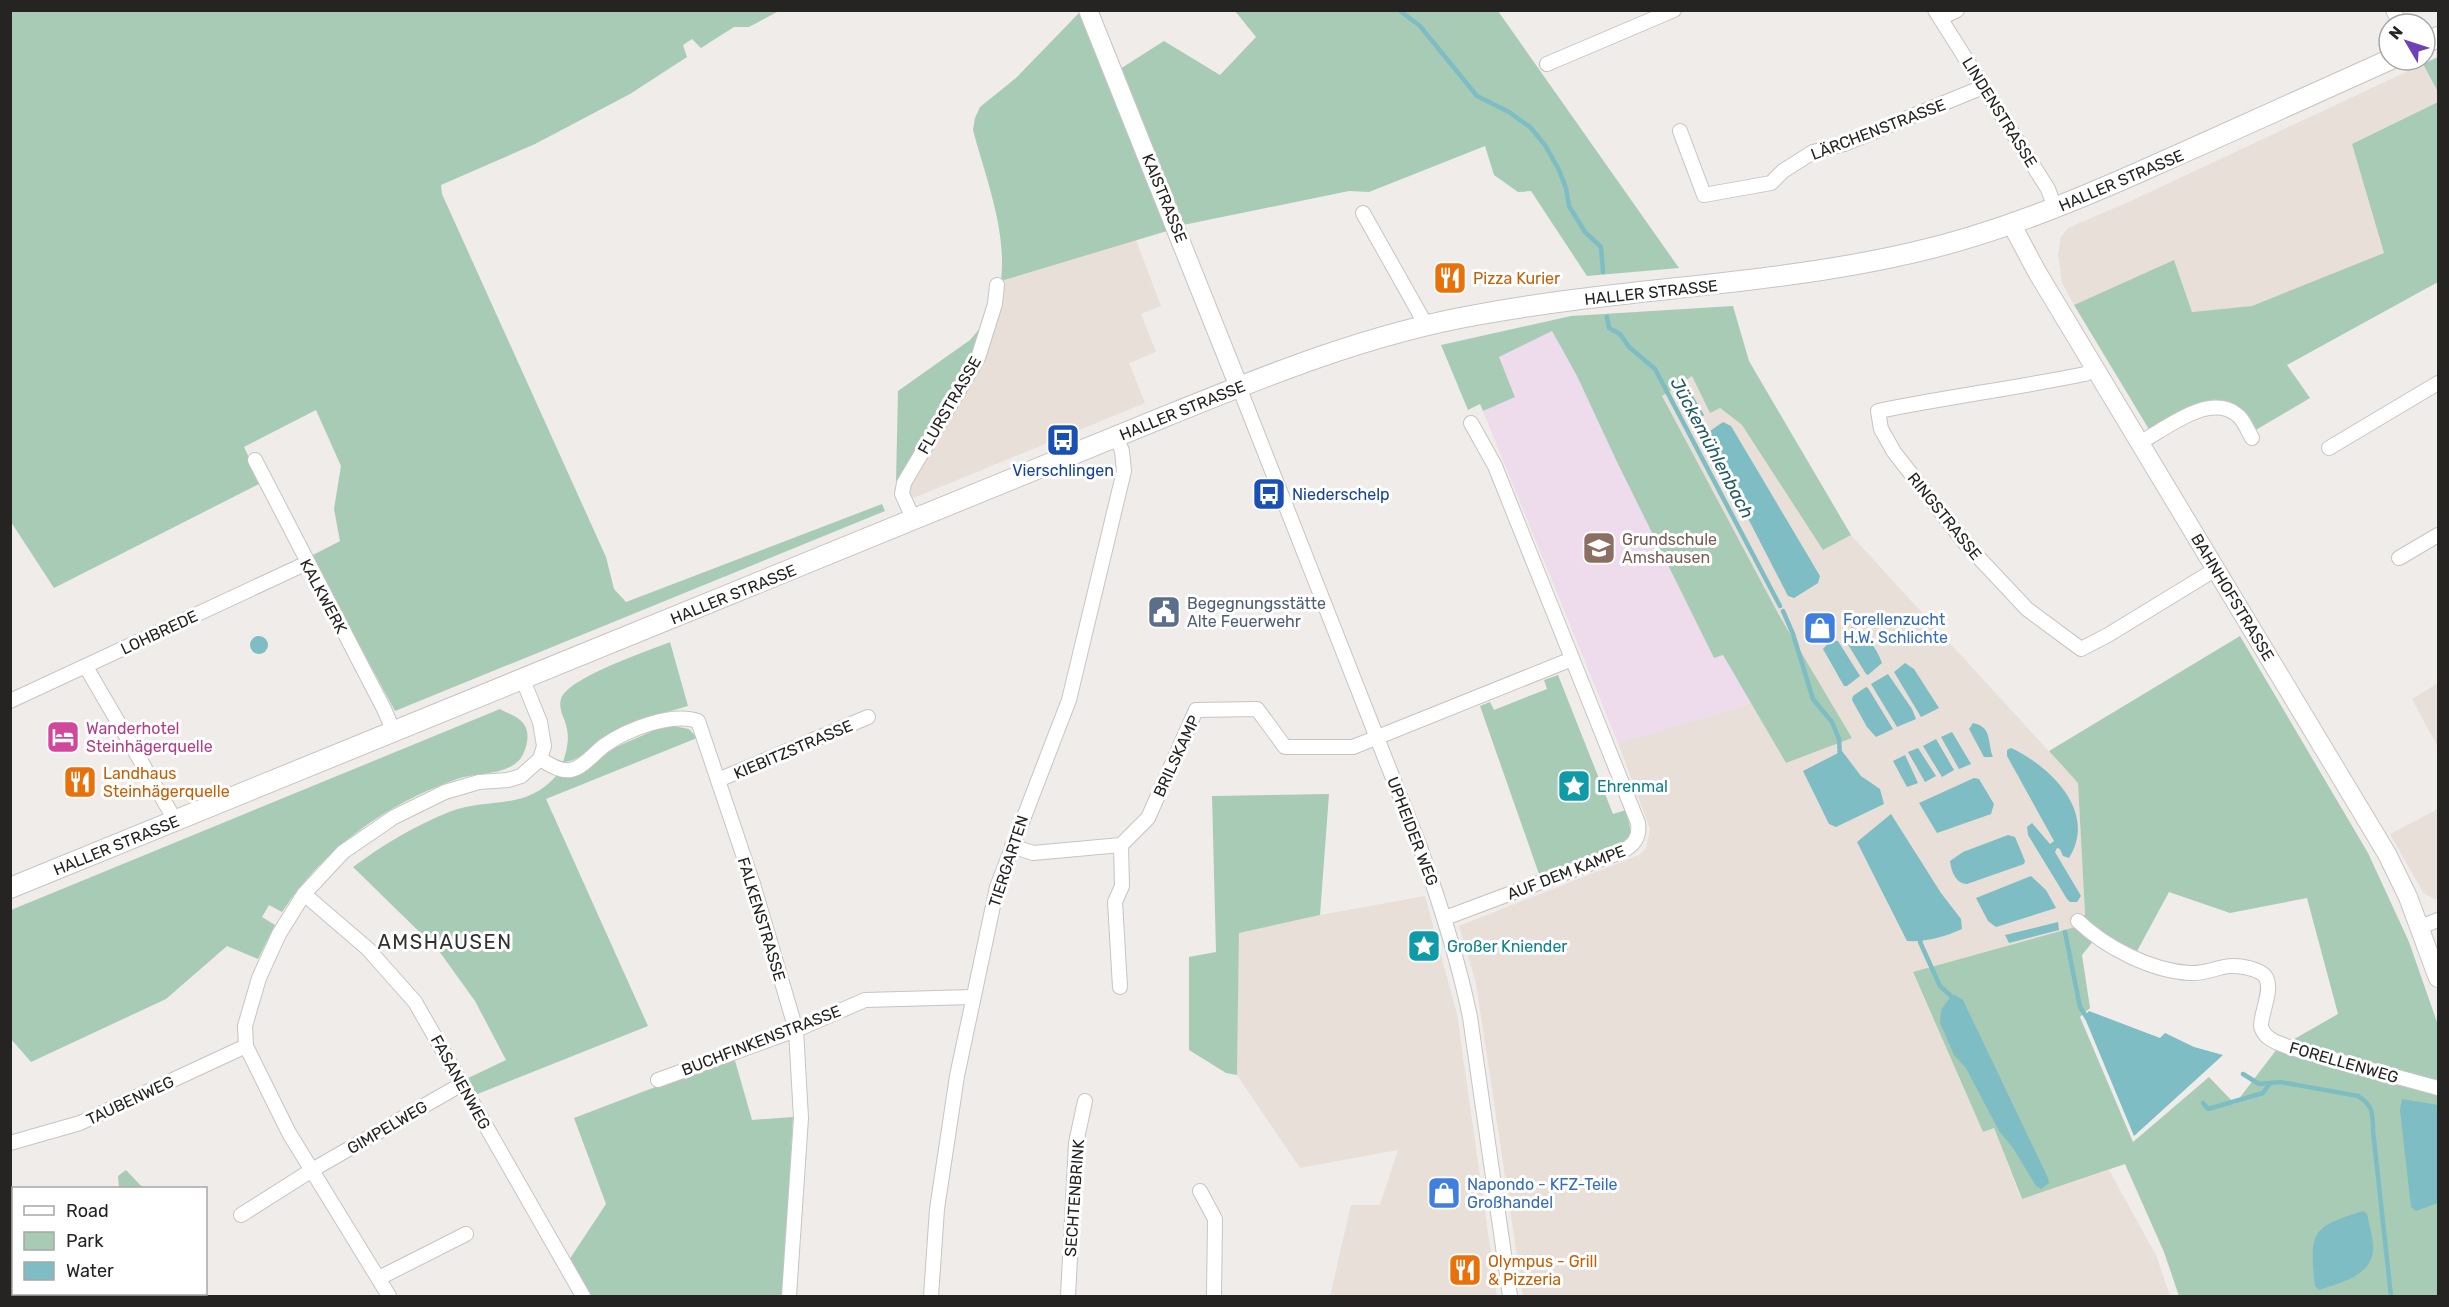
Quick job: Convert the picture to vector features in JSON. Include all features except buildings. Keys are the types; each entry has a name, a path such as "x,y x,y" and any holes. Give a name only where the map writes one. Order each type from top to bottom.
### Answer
{"main road":[{"name":"HALLER STRASSE","path":"10,888 1116,436 1239,387 1362,343 1426,325 1524,306 1816,272 1913,253 2012,225 2055,208 2377,65"}],"street":[{"name":"KAISTRASSE","path":"1088,10 1239,387"},
{"path":"1547,64 1674,10"},
{"name":"LINDENSTRASSE","path":"1957,10 1938,14 2048,189 2055,208"},
{"name":"LÄRCHENSTRASSE","path":"1680,131 1704,195 1771,183 1783,171 1812,152 1844,144 1983,87"},
{"path":"1363,213 1426,325"},
{"name":"BAHNHOFSTRASSE","path":"2012,225 2037,272 2387,854 2421,927 2439,978"},
{"name":"FLURSTRASSE","path":"914,520 902,494 904,483 978,358 995,304 997,285"},
{"name":"RINGSTRASSE","path":"2096,368 2085,374 2015,388 1942,398 1878,411 1881,429 1894,453 1965,543 2027,609 2081,649 2216,569"},
{"path":"2329,448 2439,383"},
{"name":"UPHEIDER WEG","path":"1239,387 1377,737 1445,918 1461,974 1470,1017 1510,1296"},
{"path":"2141,442 2200,409 2215,406 2236,414 2252,438"},
{"name":"AUF DEM KAMPE","path":"1445,918 1621,852 1630,847 1639,832 1638,823 1496,466 1471,423"},
{"name":"TIERGARTEN","path":"931,1296 937,1209 957,1076 972,997 997,887 1069,700 1124,471 1122,451 1116,436"},
{"name":"KALKWERK","path":"255,460 394,732"},
{"path":"2399,558 2439,535"},
{"name":"LOHBREDE","path":"10,701 307,563"},
{"path":"1377,737 1572,659"},
{"path":"86,667 176,820"},
{"path":"388,1296 289,1133 246,1046 245,1026 259,978 279,934 304,894 343,852 394,817 445,792 479,782 508,780 521,776 540,759 544,746 540,722 523,680"},
{"name":"BRILSKAMP","path":"1121,845 1148,818 1196,710 1257,709 1285,747 1353,747 1377,737"},
{"name":"FALKENSTRASSE","path":"540,759 559,769 571,770 608,743 660,720 687,717 698,721 753,884 796,1030 801,1118 789,1296"},
{"name":"KIEBITZSTRASSE","path":"718,780 868,717"},
{"path":"1012,846 1033,853 1121,845 1122,886 1114,902 1120,987"},
{"name":"FASANENWEG","path":"304,894 368,949 415,1002 583,1296"},
{"path":"2421,927 2439,920"},
{"name":"FORELLENWEG","path":"2078,921 2094,936 2140,960 2165,969 2191,973 2235,964 2260,971 2265,975 2268,987 2261,1026 2262,1031 2271,1040 2291,1048 2439,1088"},
{"name":"BUCHFINKENSTRASSE","path":"658,1080 796,1030 865,1000 972,997"},
{"name":"TAUBENWEG","path":"10,1143 28,1140 80,1123 246,1046"},
{"name":"GIMPELWEG","path":"241,1215 312,1170 462,1084"},
{"name":"SECHTENBRINK","path":"1068,1296 1077,1143 1085,1101"},
{"path":"1200,1191 1215,1219 1214,1296"},
{"path":"379,1278 466,1234"}],"shaded area":[{"path":"2406,72 2427,72 2438,92 2438,102 2352,144 2385,253 2252,306 2192,312 2173,261 2074,305 2062,283 2058,254 2061,237 2068,228 2133,200"},
{"path":"1136,240 1161,306 1141,314 1156,352 1129,363 1145,403 911,499 908,492 909,482 981,362 1001,281"},
{"name":"Grundschule Amshausen","path":"1552,331 1577,376 1714,658 1723,654 1753,703 1618,743 1483,411 1515,396 1499,357"},
{"path":"1692,375 1710,413 1719,408 1742,425 1823,550 1851,535 2078,783 2085,914 2075,927 1913,973 1983,1132 1994,1128 2021,1199 2109,1170 2156,1255 2170,1296 1523,1296 1476,983 1459,926 1639,855 1646,848 1650,829 1618,743 1753,703 1786,763 1852,738 1779,615 1661,396"},
{"path":"2438,683 2438,747 2412,699"},
{"path":"2438,809 2438,899 2435,899 2424,894 2390,834"},
{"path":"1425,896 1457,1014 1497,1296 1330,1296 1351,1205 1380,1205 1398,1150 1300,1168 1237,1075 1239,933 1320,915"}],"green space":[{"path":"10,11 779,11 749,27 734,27 701,48 692,39 683,45 687,57 630,94 535,144 441,185 442,194 606,557 614,589 626,602 882,504 885,511 395,711 311,556 340,541 334,509 341,466 316,410 244,447 261,483 54,588 11,522"},
{"path":"1235,11 1498,11 1679,268 1587,276 1531,191 1518,192 1494,175 1485,146 1369,192 1349,191 1183,225 1120,69 1164,41 1220,75 1256,37"},
{"path":"1078,14 1083,14 1167,231 1001,281 1001,243 998,224 973,130 975,118 980,107 1016,78"},
{"path":"2437,57 2438,92 2427,72 2437,72"},
{"path":"2438,102 2438,282 2287,365 2310,398 2254,431 2240,411 2230,403 2218,400 2195,404 2150,431 2074,305 2174,260 2192,312 2252,306 2384,253 2352,144"},
{"path":"1733,306 1749,361 1851,535 1823,550 1742,425 1720,408 1710,413 1692,376 1662,396 1779,615 1852,738 1786,763 1723,655 1714,658 1577,376 1552,331 1499,357 1515,397 1483,411 1480,404 1468,410 1441,345 1571,316"},
{"path":"982,326 974,355 896,482 898,391 970,340"},
{"path":"2240,636 2368,853 2409,942 2438,1025 2438,1083 2386,1068 2391,1083 2438,1096 2438,1296 2179,1296 2164,1252 2125,1164 2022,1199 1994,1128 1983,1132 1913,972 2075,927 2085,914 2078,783 2049,751","holes":["2169,892 2230,913 2307,898 2338,1014 2277,1049 2235,1104 2209,1077 2133,1142 2080,1017 2090,1008 2082,955 2099,934 2136,953"]},
{"path":"670,642 688,706 626,725 607,735 575,759 563,762 568,735 560,702 567,691 577,682 592,674"},
{"path":"1558,675 1613,814 1626,810 1631,832 1625,843 1619,847 1539,874 1480,706 1490,702 1494,710 1547,689 1544,680"},
{"path":"500,709 519,719 527,731 525,750 521,758 515,764 500,771 457,779 431,789 382,815 359,831 317,868 282,912 269,905 262,917 275,925 258,959 227,946 166,999 31,1062 11,1039 11,910"},
{"path":"673,726 689,729 697,738 546,799 648,1026 475,1095 466,1079 506,1060 475,1001 439,951 353,867 399,836 436,817 464,808 519,799 544,787 556,776 573,777 582,773 614,748 657,729"},
{"path":"1329,794 1320,915 1239,933 1237,1075 1226,1073 1189,1050 1189,957 1216,952 1212,796"},
{"path":"734,1057 752,1120 793,1117 783,1296 591,1296 569,1260 606,1204 574,1118"},
{"path":"126,1170 142,1187 119,1187 118,1176"}],"water":[{"path":"1684,388 1689,389 1704,415 1699,422 1694,421 1688,413 1681,391"},
{"path":"1723,422 1731,426 1820,576 1818,583 1794,598 1788,596 1706,437 1707,433"},
{"path":"1852,627 1870,642 1882,663 1868,675 1844,638 1845,633"},
{"path":"259,636 265,639 268,645 265,651 259,654 253,651 250,645 253,639"},
{"path":"1831,640 1838,641 1860,676 1847,686 1844,686 1823,649"},
{"path":"1905,663 1914,669 1939,708 1921,717 1894,672"},
{"path":"1888,674 1912,709 1916,719 1897,727 1871,684"},
{"path":"1866,687 1893,729 1876,737 1867,727 1852,700 1853,696"},
{"path":"1973,723 1987,732 1993,757 1984,757 1969,729"},
{"path":"1952,732 1971,764 1959,769 1941,737"},
{"path":"1936,739 1954,770 1942,777 1923,746"},
{"path":"1918,748 1936,776 1925,782 1908,752"},
{"path":"2011,748 2041,766 2066,792 2074,808 2078,824 2076,841 2069,858 2063,856 2060,849 2057,848 2055,852 2081,896 2077,902 2070,902 2067,899 2028,835 2027,827 2032,823 2050,844 2054,841 2007,756 2007,750"},
{"path":"1842,751 1861,776 1880,789 1884,804 1836,827 1829,824 1803,771"},
{"path":"1905,755 1918,783 1907,787 1893,761"},
{"path":"1974,778 1979,779 1994,804 1991,814 1937,833 1919,803"},
{"path":"1891,814 1941,893 1961,919 1962,929 1935,938 1907,941 1857,842"},
{"path":"2008,835 2015,837 2025,861 2024,864 1967,884 1957,879 1950,861 1963,852"},
{"path":"2031,876 2046,890 2056,908 1996,927 1988,921 1976,898"},
{"path":"2058,922 2059,930 2009,943 2005,935"},
{"path":"1955,995 1963,1000 2048,1178 2049,1183 2041,1189 2036,1186 2013,1148 1999,1131 1966,1068 1954,1055 1940,1023 1941,1010 1951,996"},
{"path":"2089,1011 2160,1038 2165,1033 2194,1047 2223,1055 2134,1136 2084,1016"},
{"path":"2402,1099 2438,1105 2438,1203 2416,1211 2411,1207 2400,1110"},
{"path":"2364,1211 2367,1214 2373,1242 2371,1260 2360,1273 2352,1278 2319,1290 2315,1286 2313,1268 2314,1243 2317,1234 2333,1222"}],"waterway":[{"name":"Jückemühlenbach","path":"1399,10 1420,26 1477,96 1509,112 1530,127 1545,145 1559,170 1566,188 1569,206 1585,232 1601,247 1603,272"},
{"name":"Jückemühlenbach","path":"1607,317 1609,328 1620,334 1629,347 1655,369 1780,606"},
{"name":"Jückemühlenbach","path":"1783,611 1793,634 1813,699 1832,722 1839,739 1840,757"},
{"name":"Jückemühlenbach","path":"2065,932 2080,1007 2087,1018"},
{"path":"1922,936 1920,942 1940,986 1951,996"},
{"name":"Jückemühlenbach","path":"2243,1074 2259,1084 2280,1082 2358,1096 2367,1103 2373,1120 2391,1296"},
{"path":"2203,1103 2208,1109 2263,1093 2270,1083"}],"place":[{"name":"Pizza Kurier","path":"1450,278"},
{"name":"Vierschlingen","path":"1063,440"},
{"name":"Niederschelp","path":"1269,494"},
{"name":"Grundschule Amshausen","path":"1599,548"},
{"name":"Begegnungsstätte Alte Feuerwehr","path":"1164,612"},
{"name":"Forellenzucht H.W. Schlichte","path":"1820,628"},
{"name":"Wanderhotel Steinhägerquelle","path":"63,737"},
{"name":"Landhaus Steinhägerquelle","path":"80,782"},
{"name":"Ehrenmal","path":"1574,786"},
{"name":"Großer Kniender","path":"1424,946"},
{"name":"Napondo - KFZ-Teile Großhandel","path":"1444,1193"},
{"name":"Olympus - Grill & Pizzeria","path":"1465,1270"}],"district":[{"name":"AMSHAUSEN","path":"445,942"}]}
